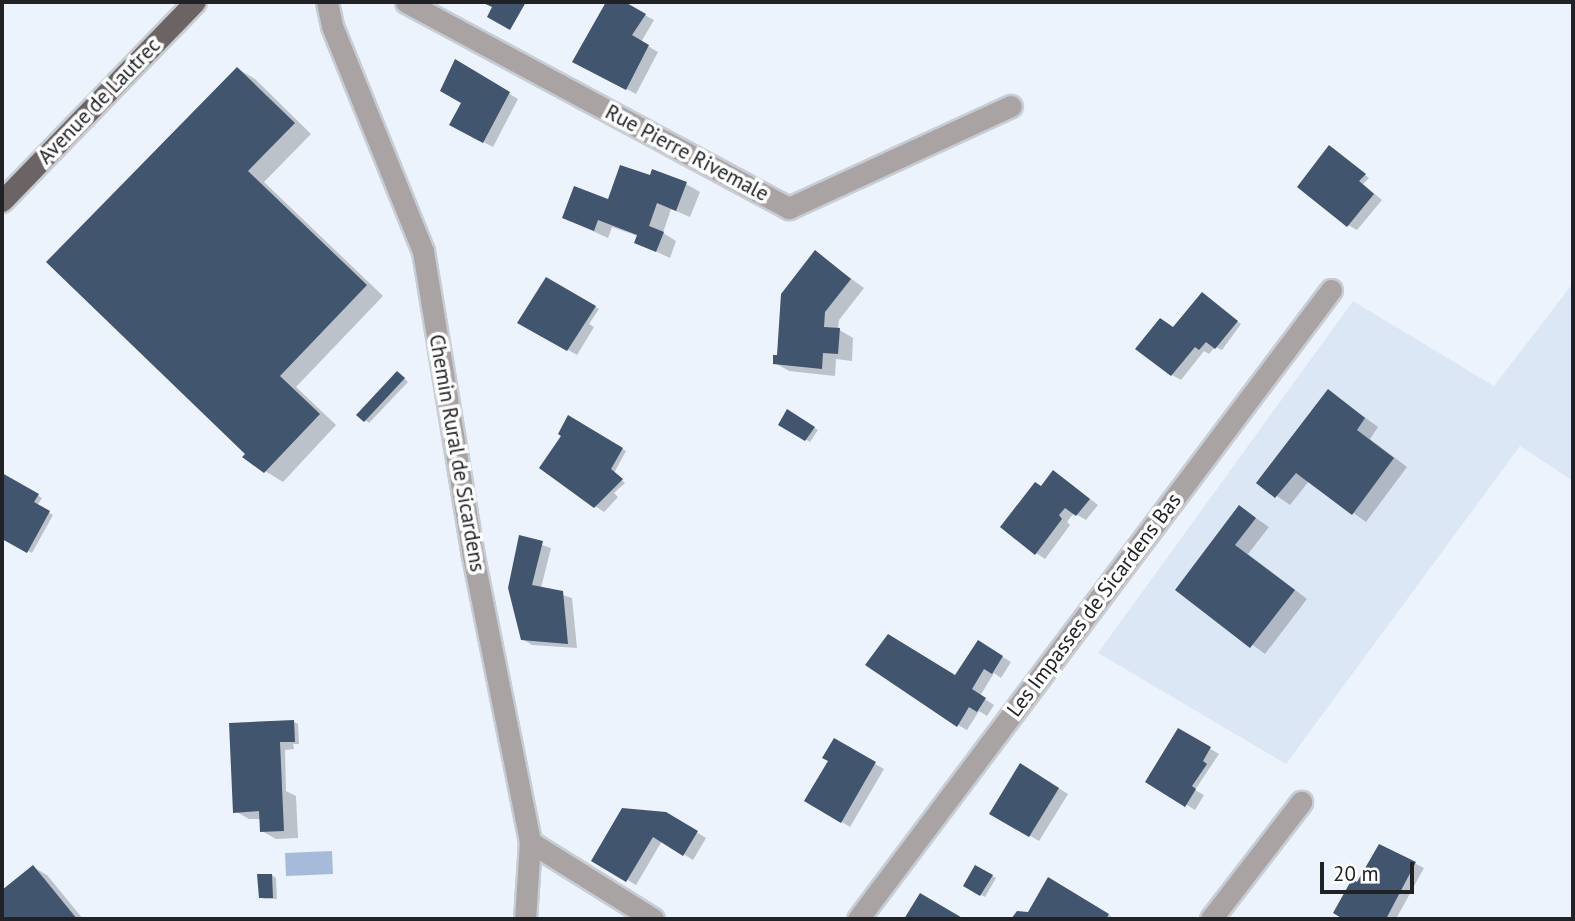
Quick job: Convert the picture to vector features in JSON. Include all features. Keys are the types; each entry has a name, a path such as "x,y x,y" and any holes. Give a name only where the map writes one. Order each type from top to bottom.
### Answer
{"main road":[{"name":"Avenue de Lautrec","path":"2,201 195,2"}],"street":[{"name":"Chemin Rural de Sicardens","path":"327,2 332,26 423,251 472,551 530,842 525,919"},
{"name":"Rue Pierre Rivemale","path":"406,2 789,208 1011,106"},
{"name":"Les Impasses de Sicardens Bas","path":"858,919 1331,290"},
{"path":"1211,919 1301,802"},
{"path":"530,842 653,919"}],"shaded area":[{"path":"1573,283 1573,481 1520,446 1286,764 1098,653 1353,301 1494,386"}],"water":[{"path":"332,851 333,874 286,876 285,853"}],"building":[{"path":"481,2 526,2 510,30 487,17 492,7"},
{"path":"606,2 625,2 646,14 632,35 649,45 626,90 572,62"},
{"path":"455,59 510,92 483,143 449,125 461,103 440,91"},
{"path":"237,67 295,123 248,171 367,285 280,376 320,414 264,473 242,457 245,454 46,262"},
{"path":"1329,145 1366,174 1359,181 1374,194 1347,227 1297,187"},
{"path":"620,165 650,175 652,169 687,182 676,211 657,203 649,226 664,232 656,252 634,243 637,235 598,220 594,231 562,218 574,186 608,199"},
{"path":"815,250 851,279 825,312 824,327 840,328 838,354 823,353 822,369 773,364 773,355 777,355 781,294"},
{"path":"546,277 596,306 567,351 517,323"},
{"path":"1202,292 1238,321 1215,349 1206,342 1199,350 1195,347 1171,376 1135,349 1160,318 1173,327"},
{"path":"397,371 405,378 364,422 356,415"},
{"path":"1328,389 1365,418 1357,430 1394,458 1352,515 1296,473 1275,498 1256,483"},
{"path":"787,409 815,427 805,441 778,425"},
{"path":"568,415 623,448 611,469 623,479 594,508 539,468 561,436 558,434"},
{"path":"1053,470 1090,499 1076,516 1065,508 1059,515 1062,519 1035,555 1000,527 1035,482 1041,486"},
{"path":"2,473 39,494 34,502 50,511 27,553 2,539"},
{"path":"1239,505 1256,518 1235,545 1295,590 1250,648 1175,590"},
{"path":"519,535 543,541 532,585 563,591 568,644 521,640 508,588"},
{"path":"888,634 955,675 978,640 1003,656 992,674 984,669 972,689 986,698 977,712 969,707 957,727 865,665"},
{"path":"294,720 295,742 280,742 284,831 260,832 259,811 233,813 229,723"},
{"path":"1178,728 1211,747 1203,761 1207,764 1192,786 1196,789 1185,807 1145,782"},
{"path":"834,738 876,762 841,823 804,801 828,761 822,758"},
{"path":"1020,763 1059,788 1029,837 989,814"},
{"path":"622,808 666,812 698,831 683,856 653,837 626,882 591,861"},
{"path":"1379,844 1416,862 1386,919 1343,919 1333,913 1352,879 1357,882"},
{"path":"33,865 77,919 2,919 2,890"},
{"path":"975,865 993,875 980,896 963,886"},
{"path":"257,874 272,874 273,898 259,898"},
{"path":"1048,877 1109,914 1106,919 1011,919 1017,911 1028,912"},
{"path":"920,893 964,919 904,919"}]}
